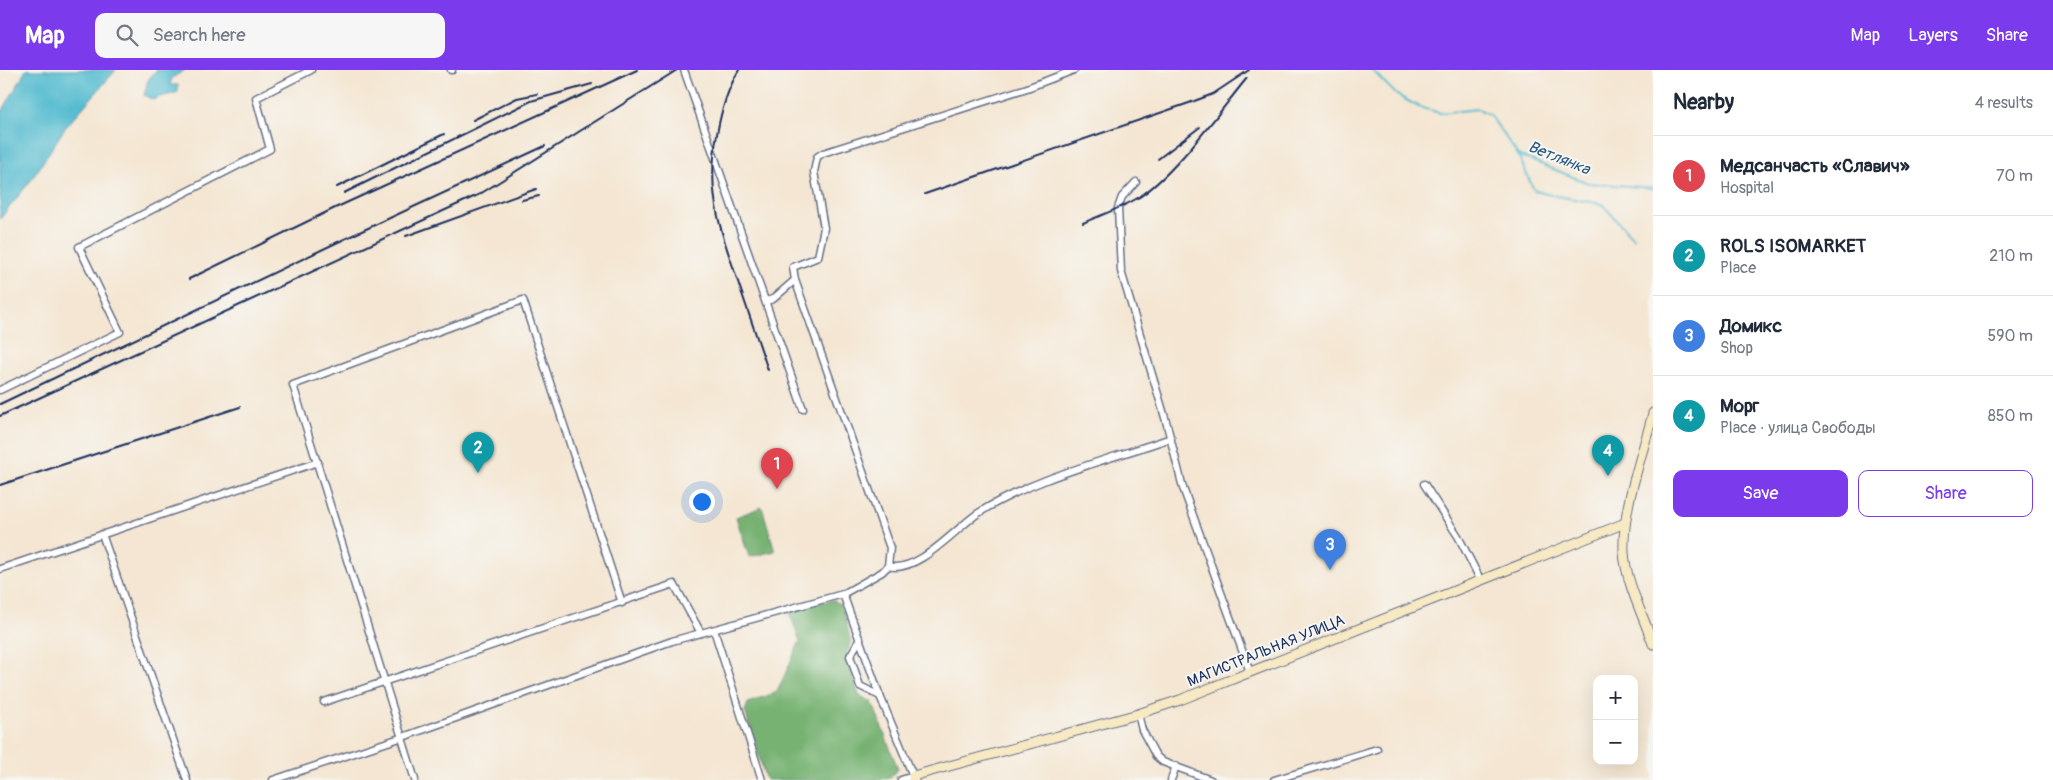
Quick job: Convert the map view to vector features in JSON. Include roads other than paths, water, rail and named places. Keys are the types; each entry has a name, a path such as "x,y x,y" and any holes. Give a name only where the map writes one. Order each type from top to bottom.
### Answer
{"main road":[{"path":"1653,413 1625,523 1624,554 1629,576 1653,644"},
{"name":"МАГИСТРАЛЬНАЯ УЛИЦА","path":"913,778 1138,714 1250,672 1625,523"}],"street":[{"path":"0,390 120,332 79,247 270,149 256,98 311,70"},
{"path":"684,70 803,409"},
{"path":"273,780 400,738 662,644 843,594 882,572 888,566 890,548 795,280 793,267 818,257 824,228 814,172 817,157 823,153 1026,88 1074,70"},
{"path":"1136,182 1122,197 1118,208 1121,271 1171,438 1183,488 1250,672"},
{"path":"766,301 773,299 795,280"},
{"path":"415,780 400,738 318,462 293,385 523,300 622,603"},
{"path":"888,566 899,568 914,563 975,516 1007,495 1171,438"},
{"path":"0,559 1,568 318,462"},
{"path":"1424,484 1458,536 1480,580"},
{"path":"102,534 188,780"},
{"path":"324,702 674,584 702,633"},
{"path":"843,594 880,696 913,778 901,780"},
{"path":"714,630 762,780"},
{"path":"860,639 850,656 860,686 880,696"},
{"path":"1138,714 1142,730 1156,756 1163,762 1211,780"},
{"path":"1274,780 1377,749"},
{"path":"1171,780 1176,766"}],"water":[{"path":"26,70 116,70 65,128 32,179 0,219 0,115"},
{"path":"156,70 185,70 172,78 170,85 178,85 178,92 153,100 144,95 148,80"}],"waterway":[{"name":"Ветлянка","path":"1372,70 1397,95 1419,107 1440,113 1478,109 1490,115 1518,155 1588,183 1653,188"},
{"path":"1518,155 1534,190 1602,204 1634,239"}],"railway":[{"path":"189,279 335,208 637,70"},
{"path":"0,416 480,194 677,70"},
{"path":"739,70 732,83 721,115 713,167 713,184 716,208 723,236 768,370"},
{"path":"925,194 1213,94 1249,70"},
{"path":"1083,223 1130,203 1165,176 1195,143 1247,78"},
{"path":"344,193 531,101 592,84"},
{"path":"473,120 517,98 537,94"},
{"path":"1158,159 1200,127"},
{"path":"337,187 444,134"},
{"path":"0,404 338,242 545,146"},
{"path":"406,236 536,189"},
{"path":"522,200 539,196"},
{"path":"0,485 240,407"}],"place":[{"name":"ROLS ISOMARKET","path":"478,473"},
{"name":"Морг","path":"1608,476"},
{"name":"Медсанчасть «Славич»","path":"777,489"},
{"name":"Домикс","path":"1330,570"}]}
